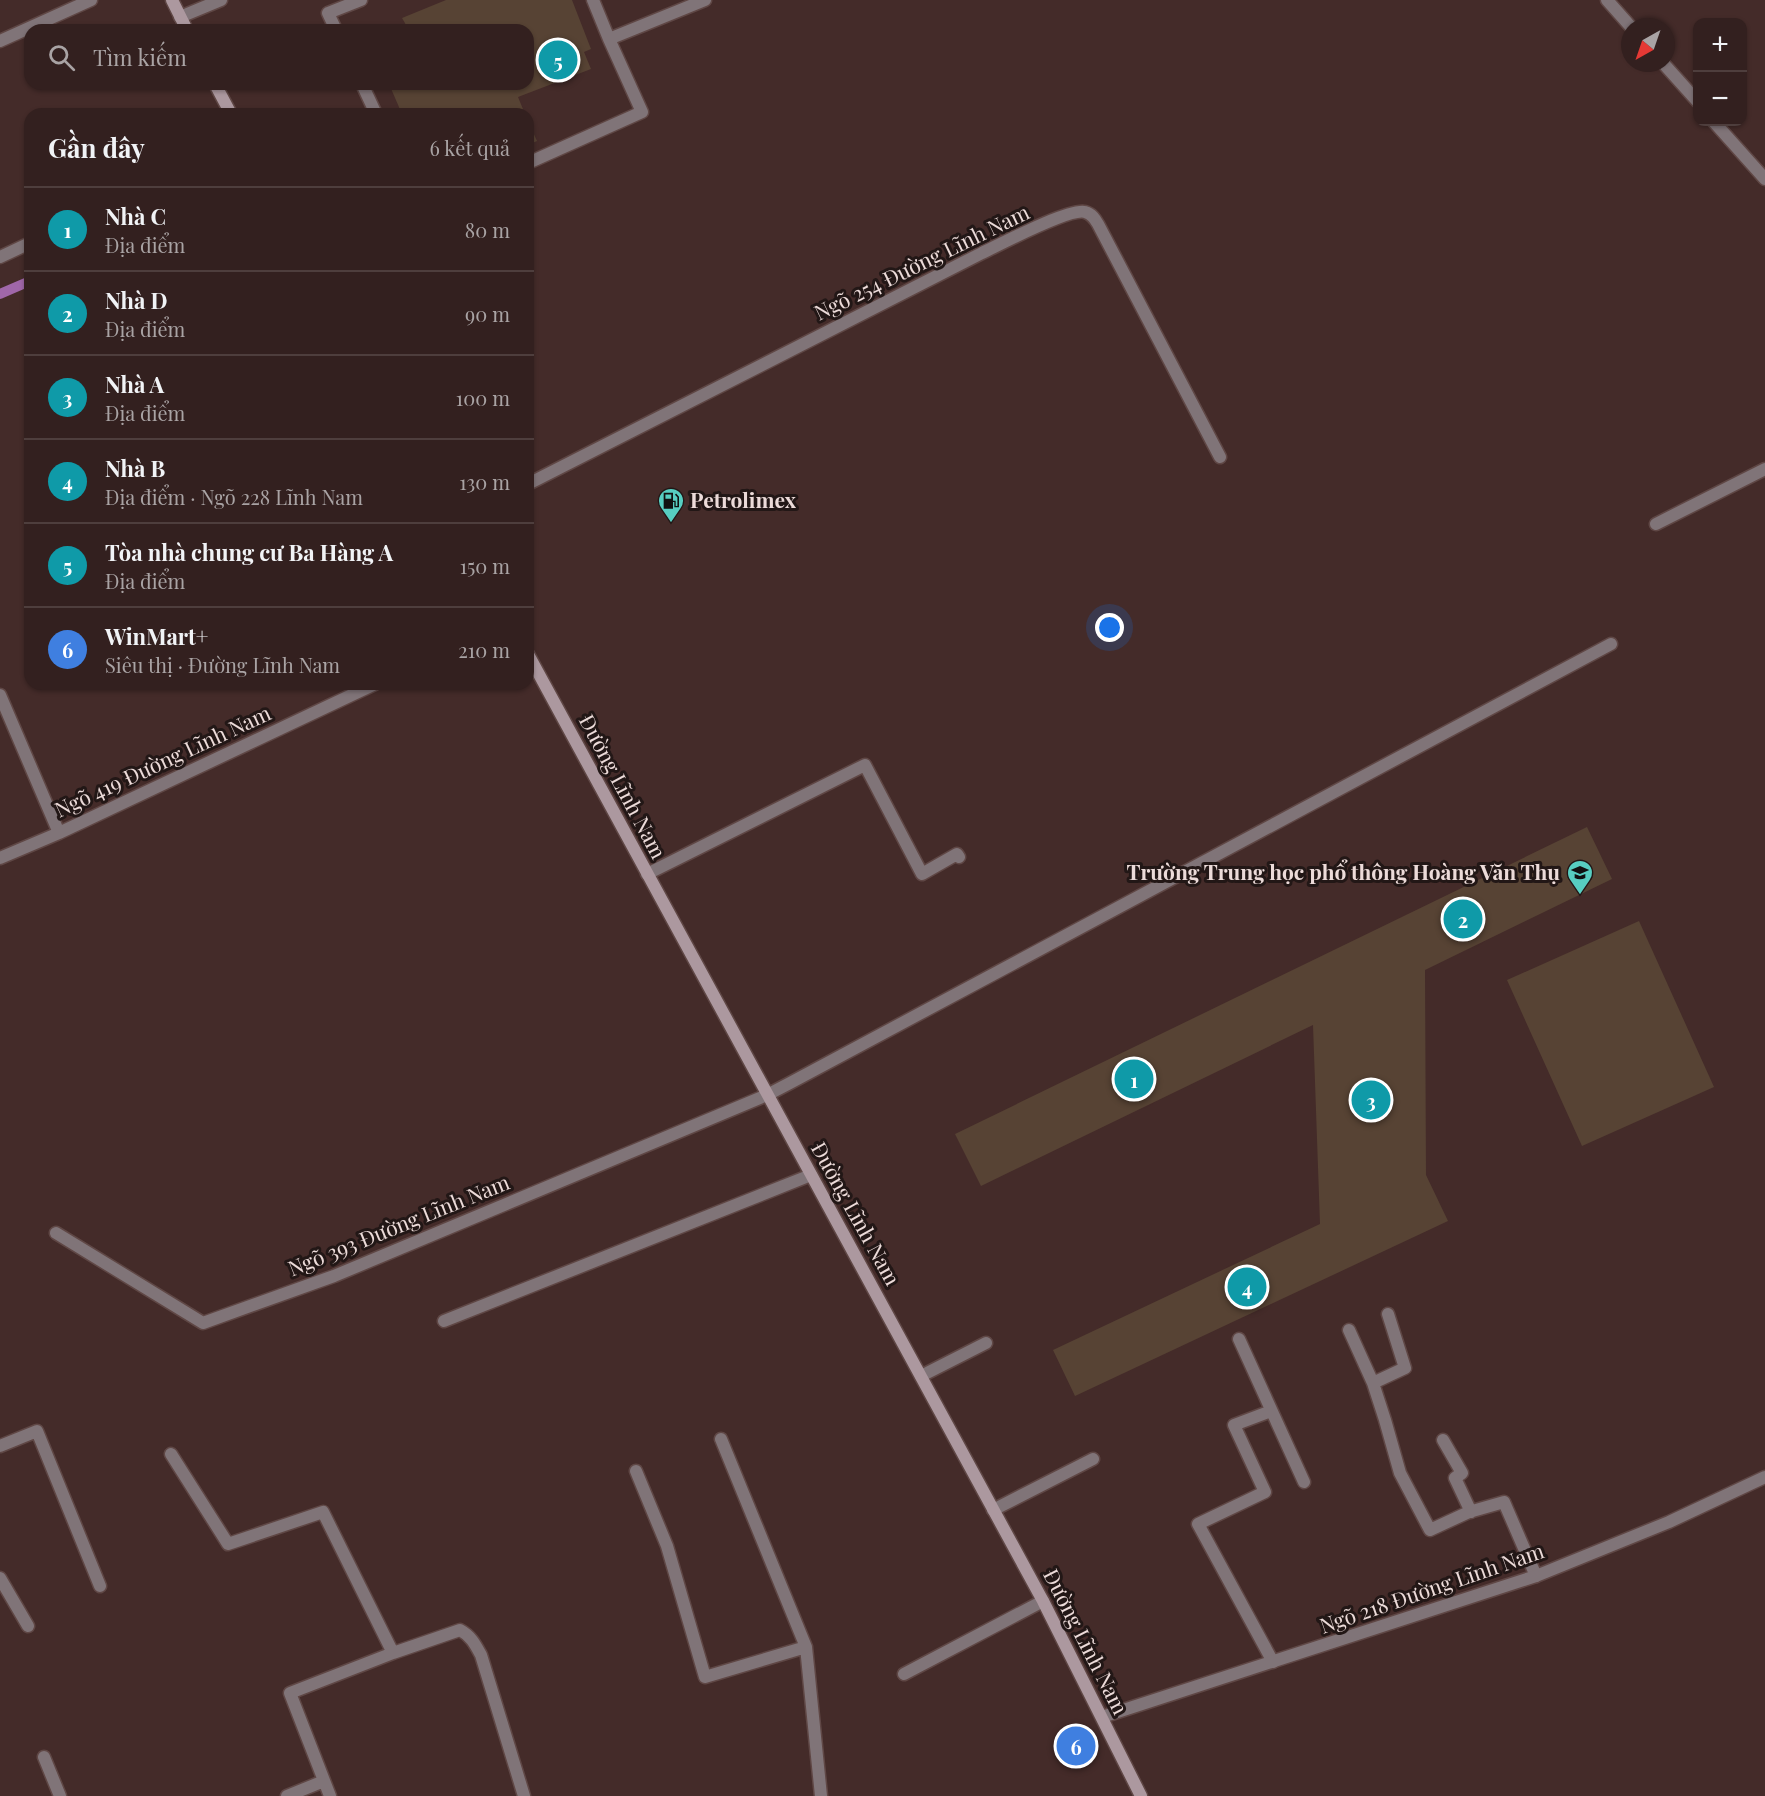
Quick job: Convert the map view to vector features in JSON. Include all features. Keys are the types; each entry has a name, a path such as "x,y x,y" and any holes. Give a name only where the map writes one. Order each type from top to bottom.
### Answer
{"main road":[{"path":"172,0 184,24"},
{"path":"218,90 228,108"},
{"name":"Đường Lĩnh Nam","path":"534,665 1043,1601 1139,1796"}],"street":[{"path":"38,24 91,0"},
{"path":"180,17 221,0"},
{"path":"333,24 328,13 361,0"},
{"path":"534,160 642,112 593,0"},
{"path":"609,39 705,0"},
{"path":"1607,0 1623,18"},
{"path":"0,41 24,30"},
{"path":"1671,72 1693,96"},
{"path":"365,90 373,108"},
{"path":"1718,126 1765,179"},
{"name":"Ngõ 254 Đường Lĩnh Nam","path":"534,481 982,253 1074,212 1092,215 1098,224 1220,457"},
{"path":"0,256 24,246"},
{"path":"1656,524 1765,469"},
{"path":"767,1095 1611,644"},
{"name":"Ngõ 419 Đường Lĩnh Nam","path":"0,858 59,834 362,690"},
{"path":"0,696 59,834"},
{"path":"647,874 865,765 922,874 957,854 958,857"},
{"name":"Ngõ 393 Đường Lĩnh Nam","path":"56,1233 203,1323 334,1276 767,1095"},
{"path":"444,1321 811,1175"},
{"path":"1373,1383 1406,1368 1388,1314"},
{"path":"1349,1330 1373,1383 1400,1473 1430,1530 1471,1512 1504,1502 1536,1576"},
{"path":"1239,1339 1304,1482"},
{"path":"921,1376 986,1343"},
{"path":"1271,1411 1234,1425 1265,1492 1198,1524 1273,1662"},
{"path":"0,1446 37,1431 100,1586"},
{"path":"721,1439 806,1647 821,1796"},
{"path":"1443,1440 1462,1473 1455,1478 1471,1512"},
{"path":"171,1454 228,1544 322,1512 393,1653"},
{"path":"993,1510 1093,1459"},
{"path":"636,1471 667,1546 705,1677 806,1647"},
{"name":"Ngõ 218 Đường Lĩnh Nam","path":"1102,1717 1536,1576 1669,1522 1765,1477"},
{"path":"0,1578 27,1626"},
{"path":"903,1674 1043,1601"},
{"path":"330,1796 290,1693 460,1630 474,1641 481,1655 524,1796"},
{"path":"44,1757 60,1796"},
{"path":"287,1796 324,1781"}],"building":[{"path":"446,0 572,0 591,49 584,52 591,69 518,97 523,108 399,108 392,90 534,90 534,24 406,24 402,18"},
{"path":"1587,827 1612,879 1425,970 1426,1175 1448,1221 1075,1396 1053,1350 1320,1224 1313,1025 981,1186 955,1134"},
{"path":"1639,921 1714,1087 1582,1146 1507,980"}],"waterway":[{"path":"0,294 24,284"}],"place":[{"name":"Tòa nhà chung cư Ba Hàng A","path":"558,60"},
{"name":"Petrolimex","path":"671,524"},
{"name":"Trường Trung học phổ thông Hoàng Văn Thụ","path":"1580,896"},
{"name":"Nhà D","path":"1463,919"},
{"name":"Nhà C","path":"1134,1079"},
{"name":"Nhà A","path":"1371,1100"},
{"name":"Nhà B","path":"1247,1287"},
{"name":"WinMart+","path":"1076,1746"}]}
